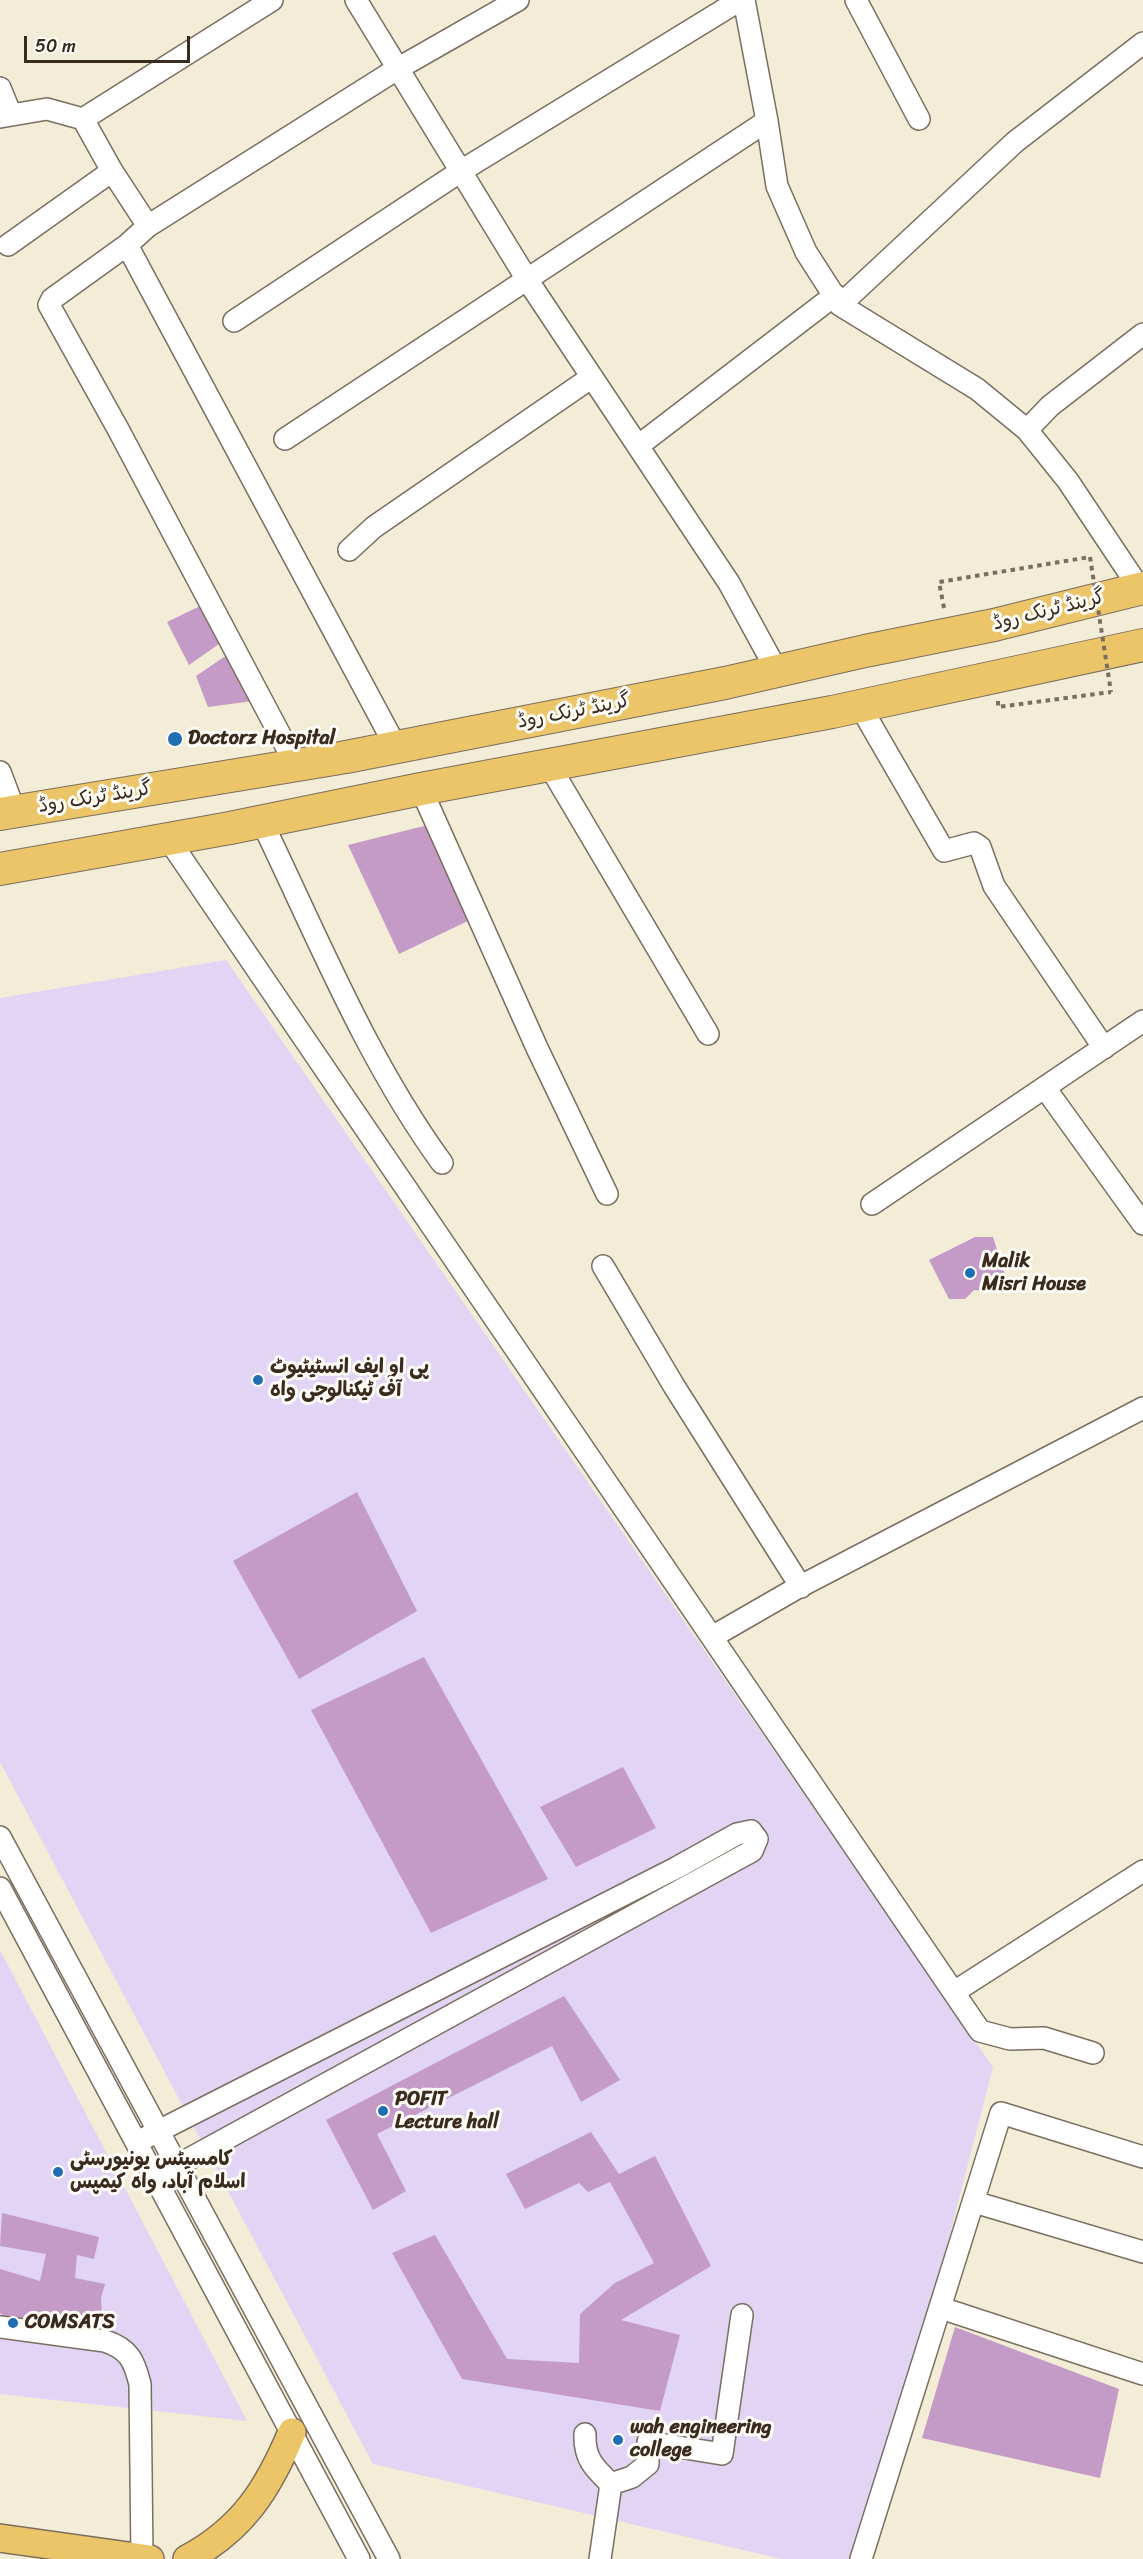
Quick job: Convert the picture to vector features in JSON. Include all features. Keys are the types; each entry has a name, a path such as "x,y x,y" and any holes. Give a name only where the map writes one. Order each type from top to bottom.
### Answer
{"highway":[{"name":"گرینڈ ٹرنک روڈ","path":"7,813 396,747 950,634 1142,589"},
{"path":"0,869 168,840 421,789 860,706 1143,645"}],"main road":[{"path":"187,2559 206,2549 238,2523 263,2493 302,2426"},
{"path":"0,2538 146,2558"}],"street":[{"path":"83,119 272,0"},
{"path":"356,0 528,280 729,583 777,670"},
{"path":"296,765 118,429 49,305 52,299 127,245 148,226 397,69 518,0"},
{"path":"234,321 461,171 742,0 767,121 777,186 806,252 838,300 977,389 1027,430 1068,481 1142,589"},
{"path":"856,0 919,119"},
{"path":"638,446 838,300 1015,142 1143,43"},
{"path":"0,88 5,116 47,109 83,119 112,171 148,226"},
{"path":"285,439 767,121"},
{"path":"8,245 112,171"},
{"path":"127,245 396,747"},
{"path":"1027,430 1050,406 1143,334"},
{"path":"349,550 375,527 592,376"},
{"path":"860,706 945,851 974,843 980,847 994,886 1104,1048"},
{"path":"549,765 708,1034"},
{"path":"0,772 7,813"},
{"path":"421,789 537,1048 607,1194"},
{"path":"262,822 373,1052 416,1127 442,1163"},
{"path":"168,840 980,2031 1010,2040 1044,2038 1094,2053"},
{"path":"872,1204 1143,1021"},
{"path":"1045,1088 1143,1224"},
{"path":"603,1266 674,1386 801,1587"},
{"path":"712,1637 801,1587 1143,1408"},
{"path":"137,2142 605,1904 737,1834 751,1831 757,1839 752,1851 156,2177"},
{"path":"0,1837 177,2165 302,2426 359,2559"},
{"path":"954,1992 1143,1871"},
{"path":"0,1888 156,2177 302,2426 389,2559"},
{"path":"861,2559 1001,2113 1143,2157"},
{"path":"974,2202 1143,2252"},
{"path":"941,2308 1143,2374"},
{"path":"611,2484 632,2477 648,2464 648,2442 722,2454 742,2315"},
{"path":"0,2327 105,2341 119,2346 128,2353 136,2367 140,2384 146,2558"},
{"path":"585,2434 584,2450 597,2470 611,2484"},
{"path":"600,2559 611,2484"}],"path":[{"path":"950,634 939,582 1090,557 1111,692 1019,705"}],"shaded area":[{"name":"پی او ایف انسٹیٹیوٹ آف ٹیکنالوجی واہ","path":"226,960 993,2067 866,2559 782,2559 373,2464 0,1762 0,998"},
{"name":"کامسیٹس یونیورسٹی اسلام آباد، واہ کیمپس","path":"0,1950 247,2421 0,2394"}],"building":[{"path":"200,606 219,644 189,665 167,622"},
{"path":"227,655 253,701 208,707 196,676"},
{"path":"428,825 472,919 399,954 348,845"},
{"name":"Malik Misri House","path":"975,1237 993,1237 1008,1284 994,1292 974,1290 965,1299 949,1299 929,1260"},
{"path":"357,1492 417,1611 299,1679 233,1561"},
{"path":"424,1657 548,1879 431,1933 311,1710"},
{"path":"623,1767 656,1828 576,1867 540,1807"},
{"name":"POFIT Lecture hall","path":"564,1996 620,2080 581,2102 552,2046 377,2134 406,2191 373,2210 326,2120"},
{"path":"591,2132 619,2174 655,2156 711,2266 621,2320 680,2335 660,2411 462,2379 392,2253 435,2235 507,2359 579,2363 580,2314 615,2283 654,2263 610,2182 588,2192 579,2183 525,2209 506,2174"},
{"path":"2,2213 99,2237 94,2259 77,2255 75,2278 105,2284 101,2298 103,2331 13,2323 0,2313 0,2269 40,2281 46,2254 0,2246"},
{"path":"955,2327 1119,2389 1100,2478 922,2438"}],"place":[{"name":"Doctorz Hospital","path":"175,739"},
{"name":"Malik Misri House","path":"970,1273"},
{"name":"پی او ایف انسٹیٹیوٹ آف ٹیکنالوجی واہ","path":"258,1380"},
{"name":"POFIT Lecture hall","path":"383,2111"},
{"name":"کامسیٹس یونیورسٹی اسلام آباد، واہ کیمپس","path":"58,2172"},
{"name":"COMSATS","path":"13,2323"},
{"name":"wah engineering college","path":"618,2440"}]}
